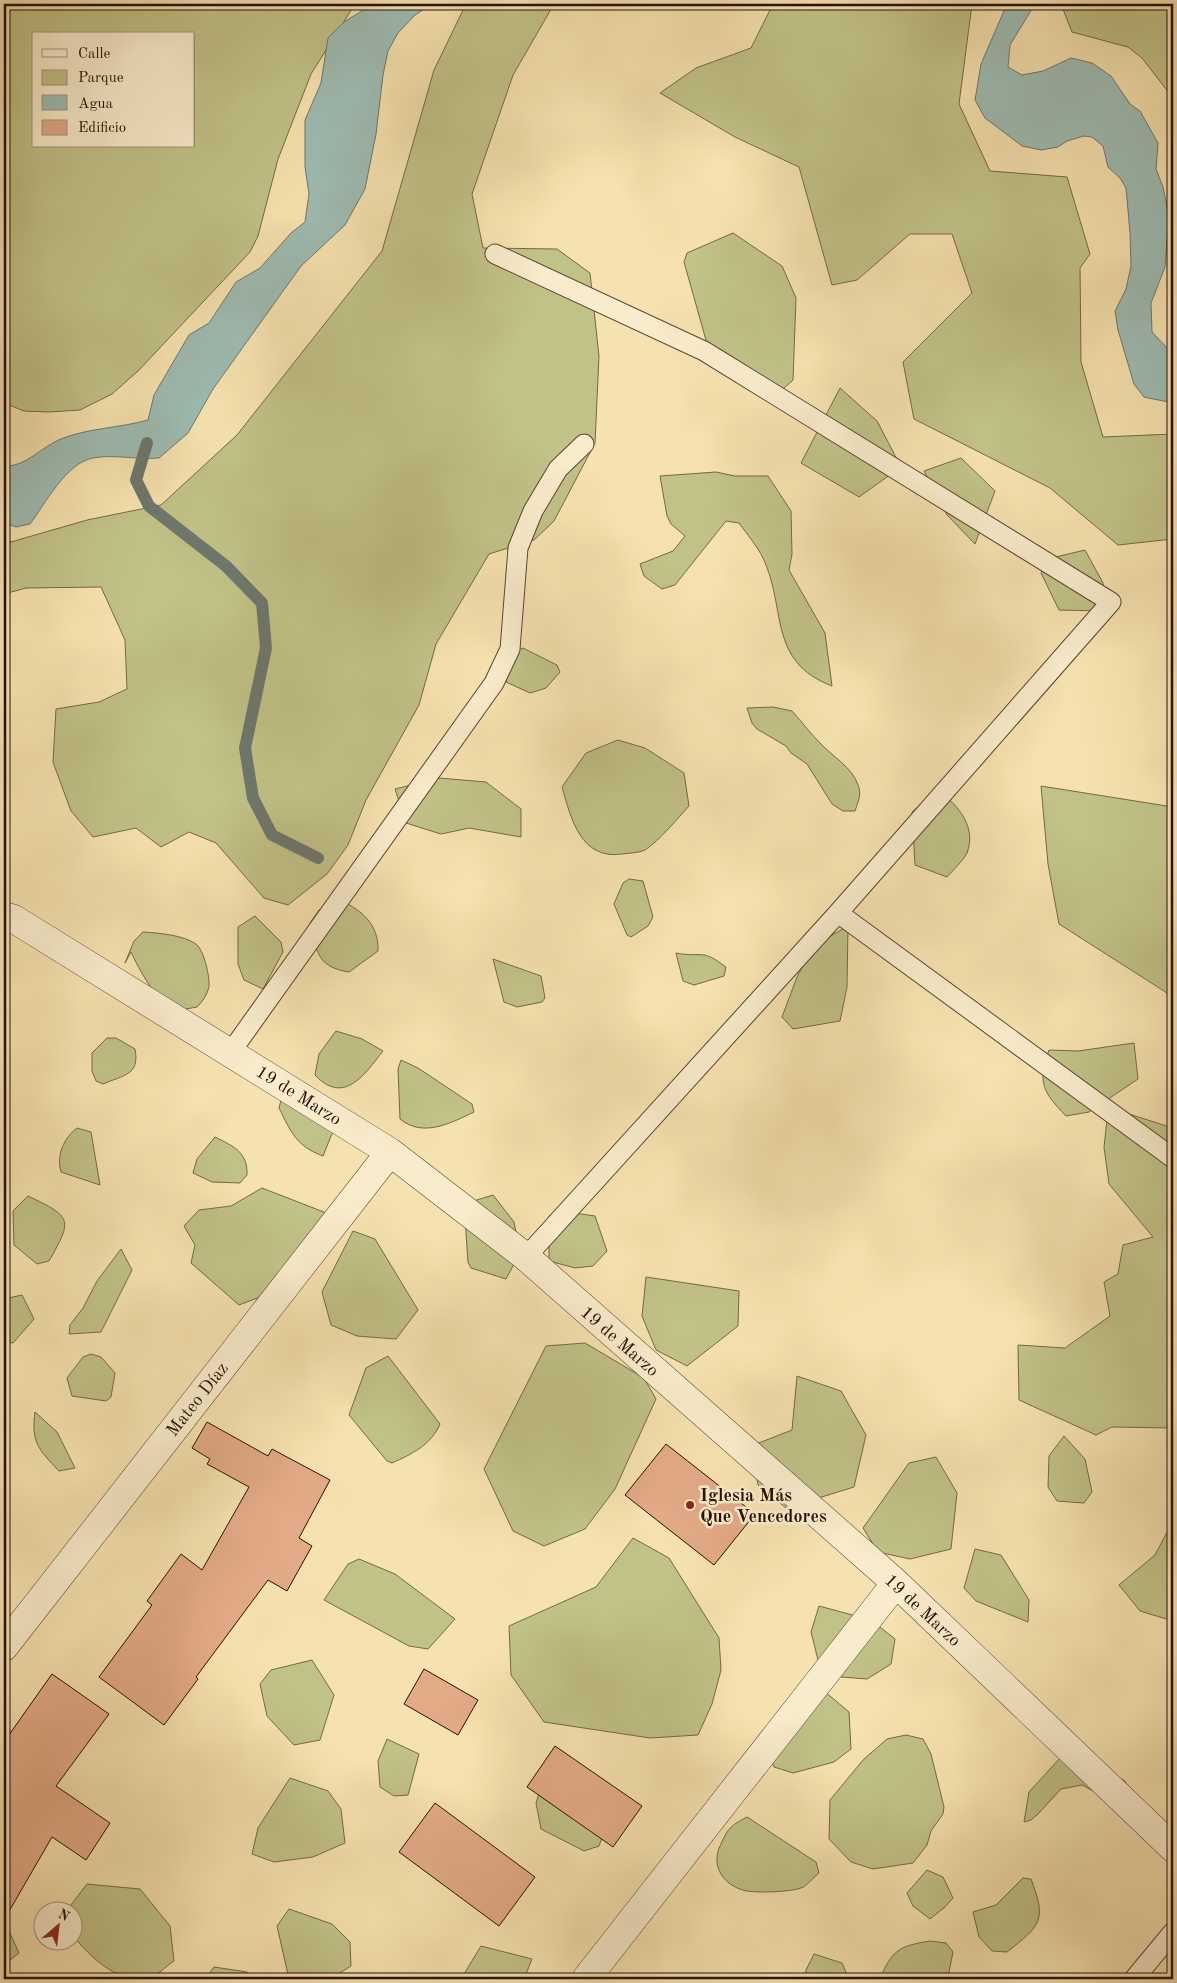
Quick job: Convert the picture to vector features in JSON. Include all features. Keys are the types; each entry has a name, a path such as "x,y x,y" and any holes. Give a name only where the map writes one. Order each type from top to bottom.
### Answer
{"street":[{"name":"19 de Marzo","path":"7,922 230,1053 390,1152 526,1257 896,1583 1173,1848"},
{"name":"Mateo Díaz","path":"4,1647 390,1152"},
{"path":"586,1979 896,1583"}],"lane":[{"path":"495,254 704,351 1111,602 838,913 526,1257"},
{"path":"230,1053 494,683 510,649 518,548 533,512 558,469 584,444"},
{"path":"838,913 1173,1158"},
{"path":"1134,1979 1173,1932"}],"green space":[{"path":"4,4 355,4 311,74 278,159 258,236 250,252 138,371 112,394 80,410 24,411 4,403"},
{"path":"466,4 554,4 513,75 472,194 483,248 557,249 590,273 599,356 595,443 554,521 534,540 489,554 436,644 419,705 366,800 348,845 327,874 288,905 264,898 216,843 189,832 161,847 136,828 93,837 71,811 53,762 56,709 99,702 127,689 125,640 101,587 26,588 4,594 4,544 87,520 161,505 237,435 382,251 434,70"},
{"path":"773,4 972,4 959,104 990,171 1067,177 1090,254 1080,268 1081,362 1103,437 1173,434 1173,539 1118,545 1050,488 914,419 903,362 972,293 952,234 910,234 857,280 832,285 799,167 735,137 660,93 696,68 751,48"},
{"path":"1061,4 1173,4 1173,98 1142,58 1128,47 1072,32"},
{"path":"733,233 782,266 796,298 793,380 774,397 713,365 684,262 687,253"},
{"path":"840,388 877,421 901,467 859,497 801,463"},
{"path":"961,458 995,491 975,544 947,515 924,471"},
{"path":"716,472 735,476 768,476 791,511 792,554 789,570 825,633 832,686 811,675 797,663 788,648 782,632 770,577 763,558 739,523 726,521 675,585 662,589 644,576 640,564 673,551 685,536 671,524 667,516 660,476"},
{"path":"1085,550 1103,583 1105,611 1059,610 1041,573 1047,559"},
{"path":"523,648 557,665 560,672 546,688 530,693 506,682 514,652"},
{"path":"773,707 792,711 816,739 842,762 851,773 860,792 855,811 843,811 832,804 807,764 791,753 786,746 757,729 752,723 747,708"},
{"path":"618,740 645,748 684,773 689,806 645,850 634,853 608,854 597,851 587,844 580,835 569,812 562,787 586,753"},
{"path":"439,778 486,782 521,809 521,837 469,828 441,834 406,823 395,789"},
{"path":"1041,786 1173,807 1173,999 1164,991 1059,924 1048,864"},
{"path":"938,790 959,810 964,817 970,834 967,853 947,877 915,865 912,812"},
{"path":"629,879 643,881 653,917 648,926 631,937 627,935 614,904 623,883"},
{"path":"346,903 365,916 373,928 378,942 378,951 349,972 338,970 324,962 317,950 310,923 319,910"},
{"path":"255,916 281,942 283,952 263,989 244,980 238,964 238,927"},
{"path":"848,926 847,987 840,1021 793,1029 782,1017 797,977 813,946"},
{"path":"143,932 178,937 191,941 199,947 206,964 209,987 197,1007 177,1009 170,1007 156,994 138,967 131,952 125,963 134,941"},
{"path":"676,953 702,955 718,961 726,967 724,976 694,985 683,981"},
{"path":"493,959 541,976 545,998 542,1002 517,1007 504,1002"},
{"path":"336,1031 362,1039 383,1051 361,1077 345,1087 335,1088 326,1084 315,1075 319,1054"},
{"path":"107,1038 116,1038 135,1049 136,1058 133,1069 129,1073 103,1084 96,1081 92,1071 92,1053"},
{"path":"1134,1043 1138,1079 1089,1112 1066,1116 1047,1093 1044,1086 1043,1071 1049,1050 1078,1051"},
{"path":"401,1060 418,1068 472,1104 474,1112 447,1124 427,1128 409,1125 400,1119 398,1069"},
{"path":"283,1092 342,1119 331,1136 323,1156 306,1148 291,1131 279,1108"},
{"path":"1129,1114 1173,1128 1173,1428 1112,1427 1096,1435 1019,1400 1018,1345 1065,1348 1110,1316 1104,1282 1118,1274 1123,1245 1153,1237 1109,1184 1104,1147 1107,1120"},
{"path":"77,1128 91,1132 100,1185 61,1172 60,1153 62,1147"},
{"path":"215,1137 233,1147 242,1155 247,1167 247,1175 240,1183 212,1182 193,1173 197,1159"},
{"path":"262,1188 329,1214 300,1282 239,1305 191,1263 195,1245 184,1226 199,1210 231,1206"},
{"path":"493,1195 514,1222 520,1253 506,1279 471,1268 468,1262 464,1204"},
{"path":"28,1196 43,1203 60,1215 64,1221 65,1228 49,1261 37,1264 14,1245 13,1211"},
{"path":"560,1211 595,1216 607,1251 593,1266 575,1268 549,1261 549,1216"},
{"path":"353,1231 375,1239 418,1310 396,1339 357,1336 331,1325 322,1292"},
{"path":"121,1249 132,1270 101,1332 69,1334 70,1325 83,1308 97,1281"},
{"path":"646,1277 739,1291 738,1326 687,1366 656,1350 642,1316"},
{"path":"22,1295 34,1319 13,1343 4,1342 4,1299"},
{"path":"585,1343 644,1378 656,1399 615,1489 585,1529 544,1546 513,1531 484,1469 546,1346"},
{"path":"91,1354 101,1357 115,1373 111,1397 106,1401 72,1396 67,1378 83,1357"},
{"path":"388,1356 440,1424 432,1438 420,1448 392,1463 387,1461 349,1415 366,1368"},
{"path":"797,1376 841,1391 866,1435 854,1487 786,1508 758,1485 751,1446 792,1430"},
{"path":"35,1412 57,1432 75,1468 59,1471 41,1451 35,1438"},
{"path":"1064,1436 1085,1459 1092,1492 1084,1503 1057,1501 1048,1487 1049,1456"},
{"path":"936,1457 957,1493 951,1549 910,1559 878,1552 863,1528 909,1463"},
{"path":"1173,1521 1173,1621 1140,1611 1119,1585 1155,1555"},
{"path":"633,1538 669,1558 719,1638 721,1670 712,1704 698,1735 650,1738 544,1722 511,1675 509,1626 596,1587"},
{"path":"975,1549 1001,1555 1029,1600 1028,1622 976,1601 964,1588"},
{"path":"359,1559 395,1574 455,1619 428,1649 409,1646 324,1600 348,1564"},
{"path":"819,1606 871,1620 895,1639 891,1664 867,1679 841,1677 818,1660 811,1632"},
{"path":"312,1660 334,1695 320,1740 294,1745 267,1716 260,1684 271,1670"},
{"path":"818,1686 849,1712 851,1749 834,1762 793,1773 774,1767 768,1752 770,1738 790,1696"},
{"path":"906,1735 923,1739 931,1754 944,1807 943,1814 931,1831 927,1845 913,1863 873,1869 851,1862 829,1839 830,1800 863,1760 887,1739"},
{"path":"387,1739 419,1754 408,1795 394,1796 380,1787 378,1761"},
{"path":"1061,1757 1097,1766 1125,1781 1134,1805 1099,1794 1082,1785 1061,1789 1038,1814 1031,1820 1024,1822 1029,1792"},
{"path":"290,1778 328,1791 341,1809 345,1843 313,1857 274,1862 252,1854 258,1828"},
{"path":"541,1787 607,1824 599,1846 584,1851 541,1829 536,1803"},
{"path":"747,1817 816,1862 819,1873 803,1887 774,1892 747,1891 739,1889 726,1881 718,1868 717,1854 728,1831 733,1825"},
{"path":"927,1870 943,1877 953,1898 930,1919 913,1906 907,1893"},
{"path":"1023,1878 1031,1879 1036,1893 1039,1904 1038,1921 1027,1935 1007,1952 992,1951 979,1937 973,1912 996,1905"},
{"path":"87,1884 140,1889 170,1926 174,1961 158,1974 148,1979 125,1977 105,1967 82,1946 82,1900 75,1900"},
{"path":"289,1909 332,1924 350,1942 351,1966 330,1979 289,1979 277,1926"},
{"path":"4,1929 9,1931 19,1953 4,1965"},
{"path":"930,1941 946,1943 953,1952 949,1972 944,1979 880,1979 884,1969 898,1951 911,1945"},
{"path":"481,1946 532,1959 524,1979 461,1979"},
{"path":"814,1954 842,1963 849,1979 805,1979 806,1970"},
{"path":"214,1967 247,1972 253,1979 205,1979"}],"water":[{"path":"369,4 432,4 415,15 398,33 388,51 383,75 376,134 365,189 345,225 301,266 213,389 188,433 159,458 101,457 83,461 57,485 30,524 16,527 4,523 4,466 26,460 54,442 71,435 148,420 154,395 189,335 209,323 236,282 260,268 291,233 305,222 309,194 305,167 305,120 321,83 328,38 344,22 365,9"},
{"path":"1007,4 1035,4 1010,45 1008,67 1022,75 1043,71 1071,58 1092,63 1111,76 1130,104 1140,111 1158,143 1156,169 1163,187 1169,216 1165,267 1151,303 1152,332 1173,354 1173,403 1144,397 1134,384 1118,330 1115,311 1126,289 1131,266 1130,232 1126,188 1120,178 1108,167 1103,146 1092,137 1084,136 1067,141 1058,147 1041,150 1022,146 985,118 975,100 981,64"}],"building":[{"path":"207,1422 268,1456 272,1449 330,1480 299,1538 312,1546 287,1591 268,1580 196,1677 198,1679 164,1725 99,1677 152,1605 147,1601 181,1554 202,1570 249,1487 207,1464 210,1459 192,1448"},
{"name":"Iglesia Más Que Vencedores","path":"666,1444 755,1514 714,1565 625,1495"},
{"path":"424,1669 478,1700 458,1735 404,1704"},
{"path":"52,1674 109,1714 56,1786 110,1823 86,1860 52,1837 4,1920 4,1742"},
{"path":"555,1746 642,1806 613,1847 527,1787"},
{"path":"435,1803 535,1877 499,1926 399,1852"}],"waterway":[{"path":"147,443 136,480 149,506 226,566 262,603 266,648 245,748 253,798 272,835 318,858"}],"place":[{"name":"Iglesia Más Que Vencedores","path":"690,1505"}]}
